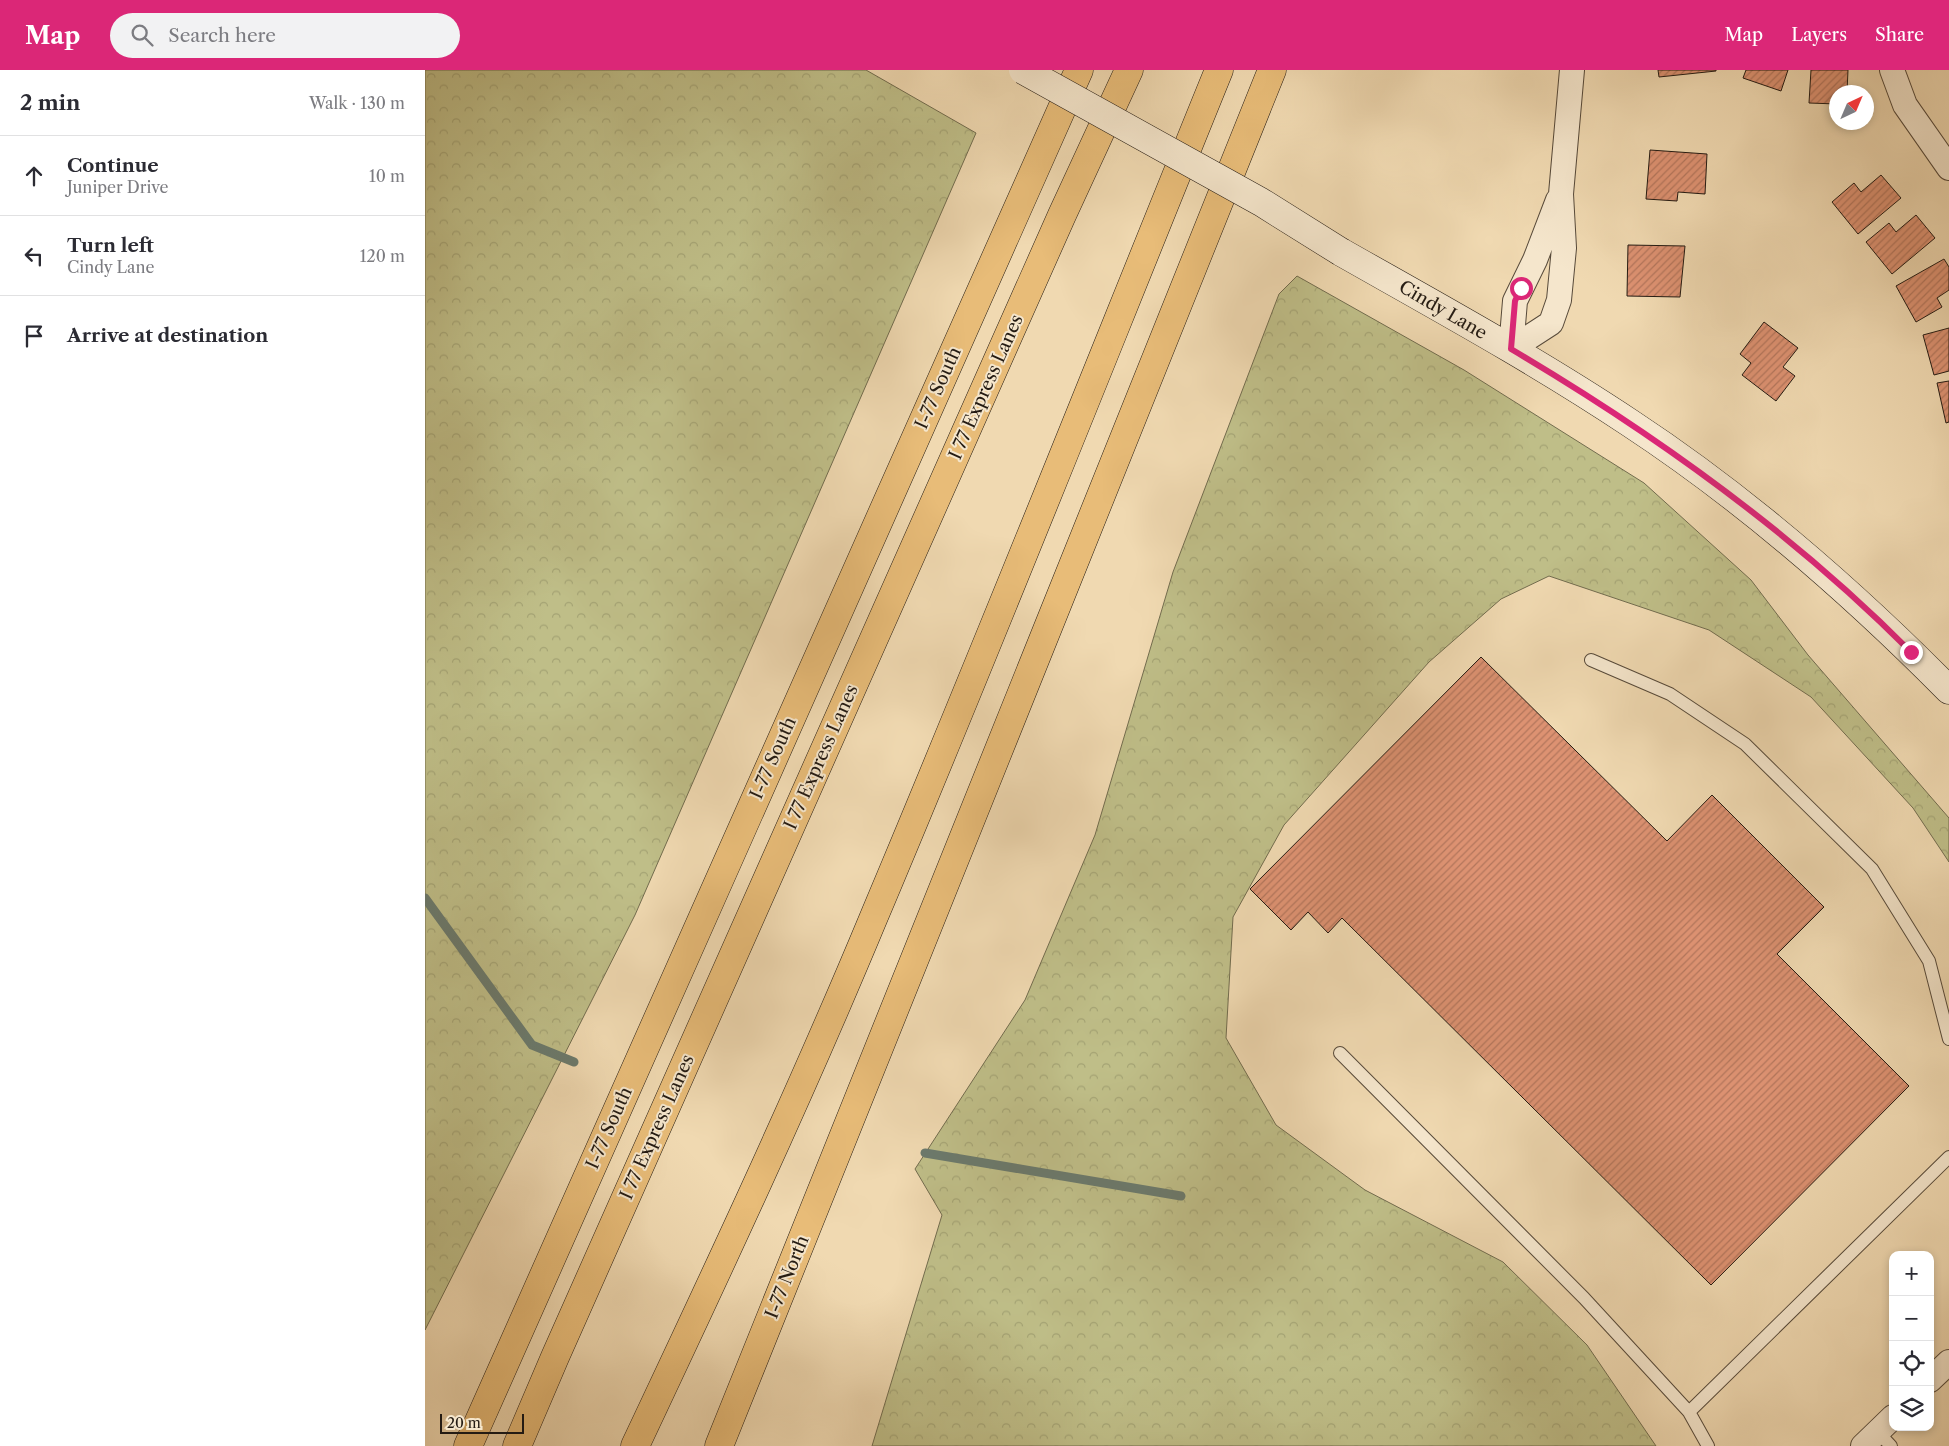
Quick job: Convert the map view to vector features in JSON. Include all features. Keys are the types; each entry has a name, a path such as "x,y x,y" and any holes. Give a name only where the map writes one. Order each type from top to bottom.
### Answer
{"highway":[{"name":"I-77 South","path":"468,1446 1079,70"},
{"name":"I 77 Express Lanes","path":"517,1446 1062,215 1129,70"},
{"path":"635,1446 710,1289 872,922 1069,443 1219,70"},
{"name":"I-77 North","path":"719,1446 1272,70"}],"main road":[{"name":"Cindy Lane","path":"1023,70 1261,202 1341,252 1576,387 1632,424 1741,503 1793,544 1847,591 1949,690"}],"street":[{"path":"1511,349 1551,323 1559,300 1564,248 1561,194 1572,70"},
{"path":"1892,70 1905,105 1949,168"},
{"path":"1511,349 1515,301 1535,260 1561,194"},
{"path":"1934,1376 1949,1362"}],"lane":[{"path":"1591,660 1670,694 1745,744 1872,869 1929,961 1949,1039"},
{"path":"1339,1053 1584,1298 1689,1412 1708,1446"},
{"path":"1689,1412 1949,1157"}],"green space":[{"path":"425,70 866,70 976,133 635,915 425,1330"},
{"path":"1297,276 1464,370 1644,483 1751,580 1808,655 1949,818 1949,862 1913,808 1811,697 1709,630 1549,576 1501,599 1429,662 1284,825 1233,917 1226,1038 1276,1125 1365,1190 1503,1262 1587,1345 1656,1446 872,1446 942,1215 915,1169 1025,1000 1095,835 1173,572 1279,294"}],"building":[{"path":"1658,70 1716,70 1716,71 1659,77"},
{"path":"1746,70 1788,70 1781,91 1743,78"},
{"path":"1811,70 1848,70 1847,85 1829,85 1829,104 1809,103"},
{"path":"1650,150 1707,154 1705,194 1678,192 1677,201 1646,199"},
{"path":"1881,175 1901,198 1858,234 1832,202 1854,183 1861,192"},
{"path":"1916,215 1935,238 1892,274 1866,242 1889,223 1896,232"},
{"path":"1628,245 1685,246 1680,297 1627,296"},
{"path":"1944,259 1949,267 1949,290 1937,298 1942,307 1916,322 1896,286"},
{"path":"1764,322 1798,348 1783,367 1795,376 1776,401 1742,375 1751,363 1740,354"},
{"path":"1949,328 1949,371 1934,375 1923,335"},
{"path":"1949,381 1949,422 1946,423 1937,383"},
{"path":"1481,657 1667,841 1712,795 1824,907 1777,954 1909,1086 1711,1285 1342,918 1328,933 1308,912 1291,930 1250,889"}],"waterway":[{"path":"425,898 532,1045 574,1062"},
{"path":"925,1153 1181,1196"}],"route":[{"path":"1521,288 1515,301 1511,349 1576,387 1632,424 1741,503 1793,544 1847,591 1911,652"}]}
